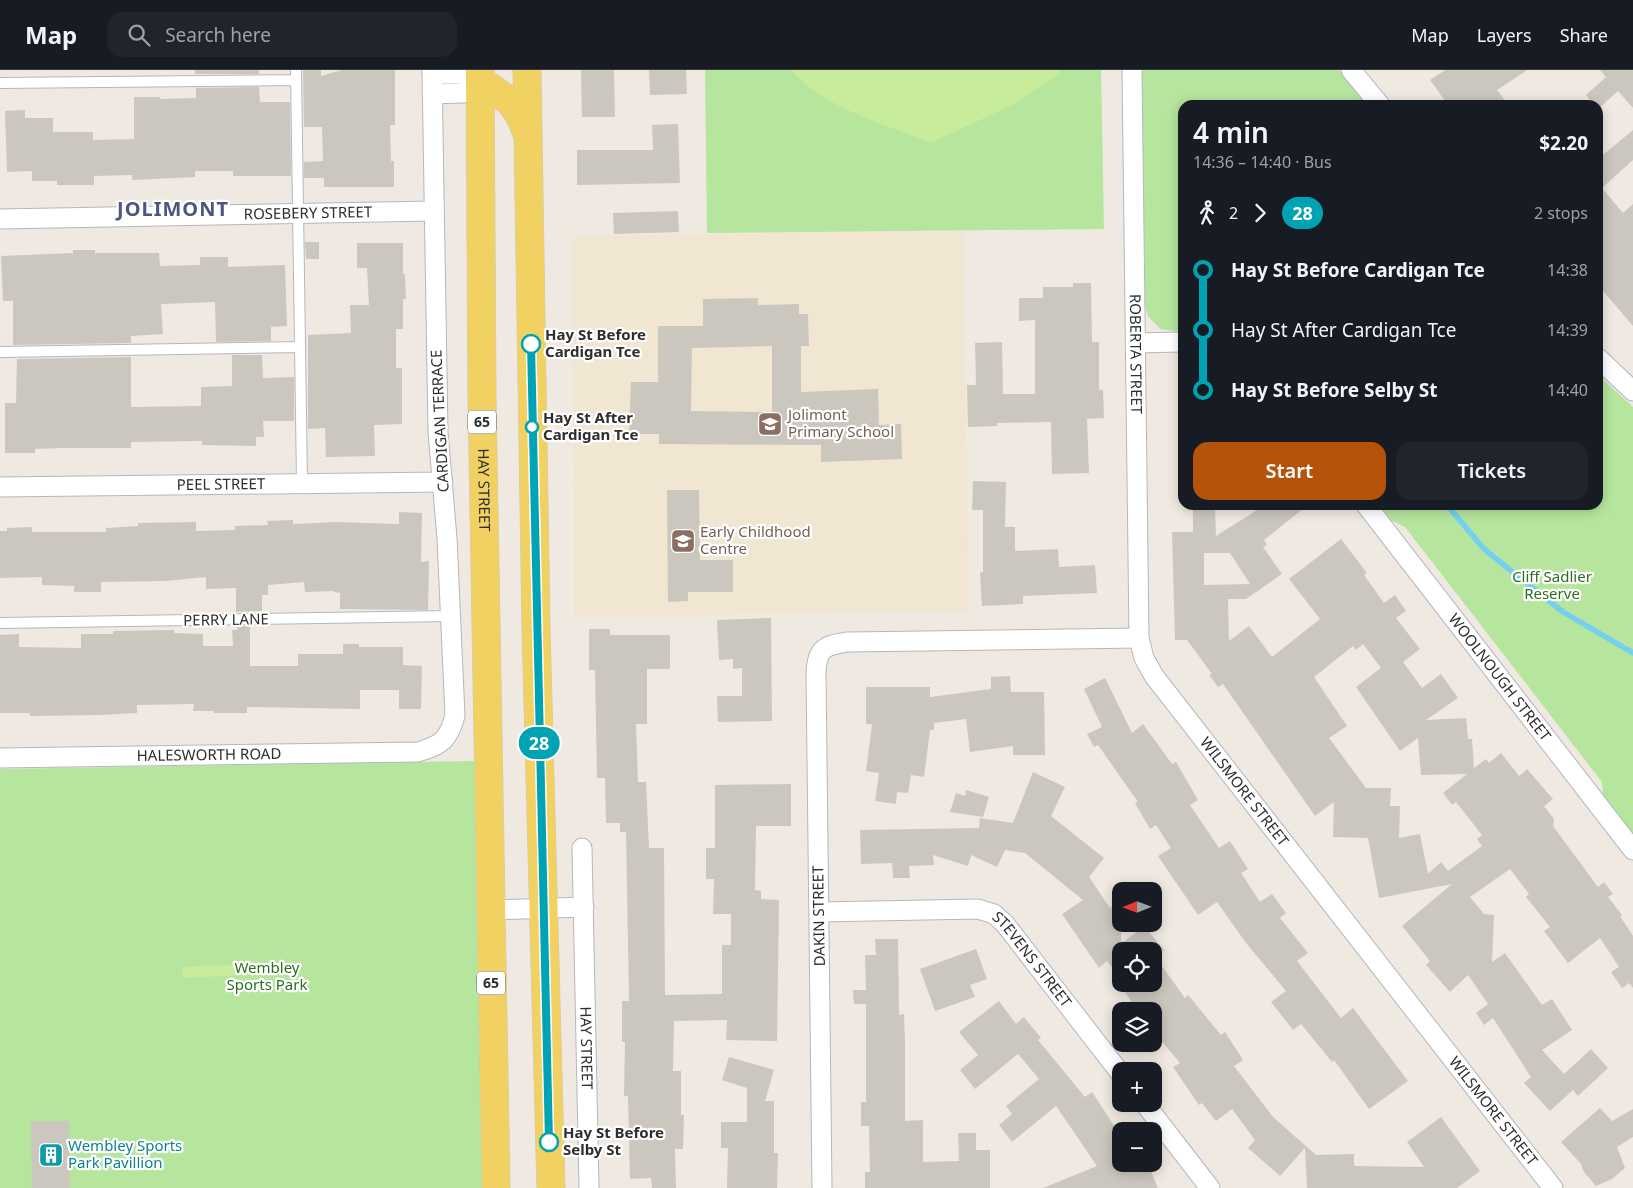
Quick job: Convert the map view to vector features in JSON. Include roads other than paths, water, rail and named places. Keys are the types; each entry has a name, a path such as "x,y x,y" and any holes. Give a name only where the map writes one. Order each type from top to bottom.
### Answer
{"main road":[{"path":"526,70 543,908 551,1188"},
{"path":"485,74 521,115 528,140"},
{"name":"HAY STREET","path":"485,74 481,369 496,1188"}],"street":[{"name":"ROBERTA STREET","path":"1132,70 1139,638"},
{"path":"1351,70 1376,100"},
{"path":"432,72 485,74"},
{"name":"CARDIGAN TERRACE","path":"418,752 437,746 450,733 455,716 452,616 437,407 432,72"},
{"path":"432,94 463,93 485,74"},
{"name":"ROSEBERY STREET","path":"0,219 434,211"},
{"path":"1136,343 1178,342"},
{"path":"1603,363 1633,391"},
{"name":"PEEL STREET","path":"0,487 443,482"},
{"name":"WOOLNOUGH STREET","path":"1370,510 1633,850"},
{"name":"DAKIN STREET","path":"822,1188 816,673 818,655 826,647 848,642 1139,638"},
{"name":"WILSMORE STREET","path":"1139,638 1144,658 1154,676 1553,1188"},
{"name":"HALESWORTH ROAD","path":"0,758 418,752"},
{"name":"HAY STREET","path":"582,848 589,1188"},
{"path":"490,910 584,907"},
{"name":"STEVENS STREET","path":"820,912 978,909 994,914 1005,924 1112,1062"},
{"path":"1151,1112 1210,1188"}],"lane":[{"path":"0,83 296,75 302,483"},
{"path":"0,352 300,347"},
{"name":"PERRY LANE","path":"0,623 452,616"}],"waterway":[{"path":"1451,510 1484,549 1563,612 1633,653"}],"place":[{"name":"Hay St Before Cardigan Tce","path":"531,344"},
{"name":"Jolimont Primary School","path":"770,424"},
{"name":"Hay St After Cardigan Tce","path":"532,427"},
{"name":"Early Childhood Centre","path":"683,541"},
{"name":"Hay St Before Selby St","path":"549,1142"},
{"name":"Wembley Sports Park Pavillion","path":"51,1155"}],"district":[{"name":"JOLIMONT","path":"173,209"}],"park label":[{"name":"Cliff Sadlier Reserve","path":"1552,586"},
{"name":"Wembley Sports Park","path":"267,976"}]}
